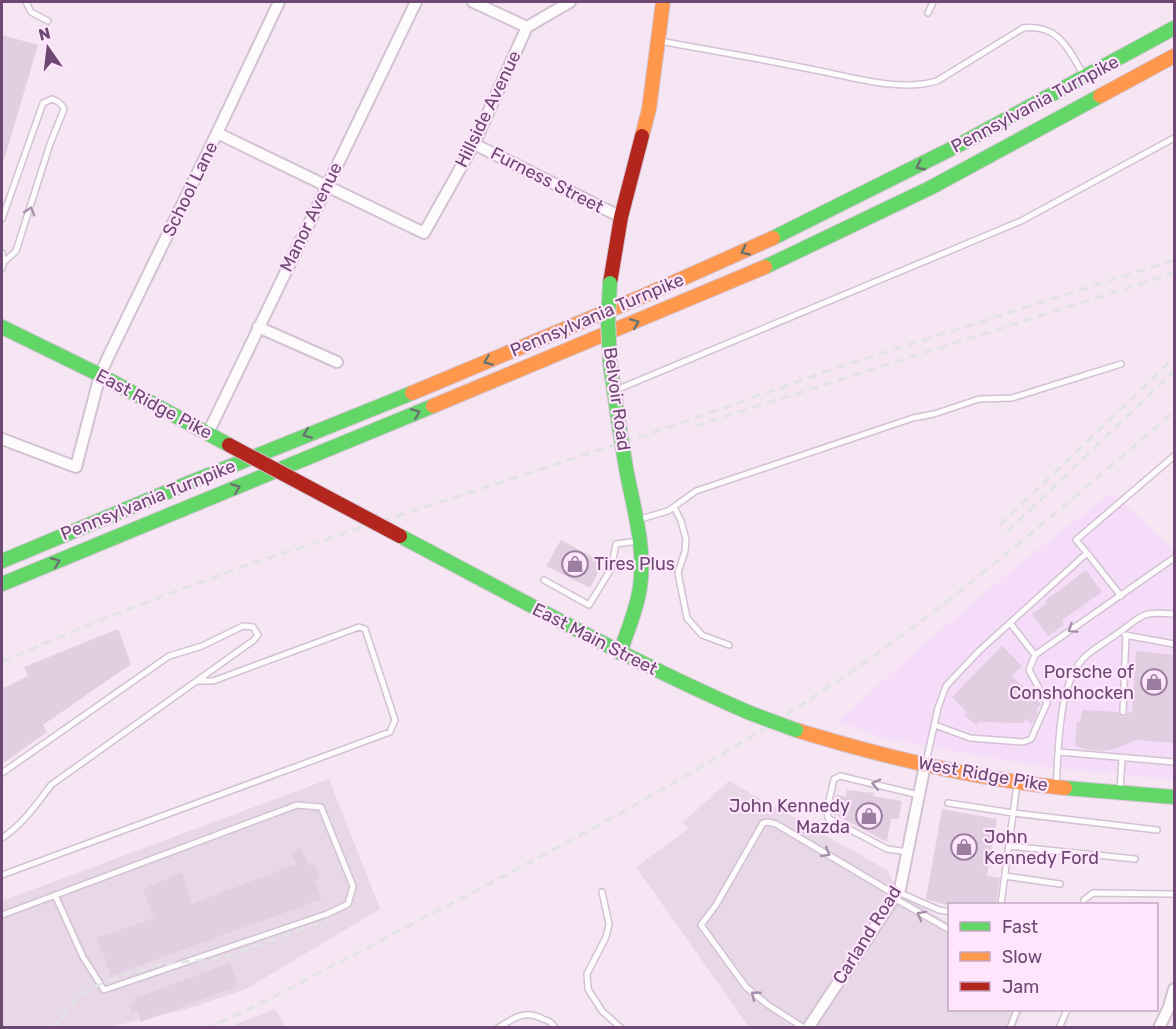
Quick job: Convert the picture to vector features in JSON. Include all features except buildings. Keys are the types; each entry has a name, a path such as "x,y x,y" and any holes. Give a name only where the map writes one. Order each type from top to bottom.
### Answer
{"main road":[{"name":"Belvoir Road","path":"620,653 636,607 640,589 641,561 610,363 608,320 610,283 621,217 649,109 660,41 663,2"},
{"name":"Pennsylvania Turnpike","path":"2,561 523,346 729,258 885,184 1086,78 1174,28"},
{"name":"Pennsylvania Turnpike","path":"2,585 770,265 930,188 1091,103 1174,56"},
{"name":"East Ridge Pike","path":"2,327 100,375 400,536"},
{"name":"East Main Street","path":"400,536 620,653 692,688 796,730"},
{"name":"West Ridge Pike","path":"796,730 925,765 1017,782 1174,796"}],"street":[{"name":"School Lane","path":"2,439 76,467 100,375 279,2"},
{"name":"Manor Avenue","path":"208,433 416,2"},
{"path":"473,2 527,27 570,2"},
{"name":"Hillside Avenue","path":"327,186 424,233 474,144 527,27"},
{"path":"217,133 327,186"},
{"name":"Furness Street","path":"474,144 621,217"},
{"path":"258,327 337,362"},
{"name":"Carland Road","path":"806,1028 896,895 908,852 925,765"},
{"path":"1160,1028 1174,991"}],"lane":[{"path":"26,2 31,12 48,21"},
{"path":"928,13 933,2"},
{"path":"660,41 905,86 937,81 1023,28 1035,26 1048,30 1061,39 1086,78"},
{"path":"2,219 43,103 52,99 57,100 63,109 20,240 16,251 2,262"},
{"path":"614,391 1021,221 1174,138"},
{"path":"2,253 2,262"},
{"path":"635,520 668,511 696,491 913,418 934,414 979,399 1012,398 1121,364"},
{"path":"1121,596 1076,540 1174,456"},
{"path":"674,507 684,531 687,546 678,573 687,618 702,635 729,645"},
{"path":"544,580 589,605 611,569 616,544 639,541"},
{"path":"925,765 946,686 962,668 1087,553"},
{"path":"934,725 970,738 1023,742 1031,739 1047,703 1029,669 1035,655 1174,558"},
{"path":"1056,787 1063,704 1069,678 1085,656 1144,615 1152,612 1174,614"},
{"path":"1010,623 1035,655"},
{"path":"2,773 170,656 202,646 243,626 253,627 258,635 51,784 31,813 2,838"},
{"path":"2,875 390,732 394,720 365,629 359,627 213,681 197,681"},
{"path":"1117,633 1174,644"},
{"path":"1123,712 1126,635"},
{"path":"1059,752 1174,762"},
{"path":"1120,792 1122,758"},
{"path":"908,852 887,849 828,818 828,802 834,779 840,776 919,795"},
{"path":"1001,903 1017,782"},
{"path":"948,803 1157,830"},
{"path":"2,915 55,895 297,804 321,807 353,886 348,904 327,914 104,990 83,957 55,895"},
{"path":"806,1028 768,1005 746,987 701,925 716,905 763,823 776,824 948,929"},
{"path":"1009,846 1135,859"},
{"path":"1005,876 1060,884"},
{"path":"602,892 609,924 606,937 587,974 588,989 602,1011 621,1028"},
{"path":"1083,903 1094,893 1174,894"},
{"path":"896,895 948,912"},
{"path":"1010,1028 1017,1011"},
{"path":"1059,1028 1067,1011"},
{"path":"498,1028 523,1014 535,1014 552,1023 555,1028"}],"shaded area":[{"path":"1112,492 1174,550 1174,780 1038,766 888,739 838,722 910,656 1019,564"},
{"path":"329,779 380,909 246,989 187,1009 109,1027 2,1028 2,901"},
{"path":"729,781 887,870 902,896 948,922 948,1011 1023,1011 1016,1027 749,1027 636,867 688,829 683,822"},
{"path":"275,1009 285,1027 229,1027"}],"railway":[{"path":"2,662 97,621 244,566 664,429 842,366 1174,260"},
{"path":"695,426 1174,273"},
{"path":"1000,525 1174,358"},
{"path":"1007,532 1174,371"},
{"path":"205,1028 264,1002 543,855 706,764 812,698 864,663 944,603 1022,541 1174,412"},
{"path":"52,1028 80,996 96,986 121,976 159,965 225,957 328,920"}],"traffic: fast":[{"path":"773,238 955,147 1174,28"},
{"path":"765,267 930,188 1100,96"},
{"path":"610,283 608,320 610,363"},
{"path":"2,327 100,375 229,445"},
{"path":"610,363 620,432"},
{"path":"2,561 412,393"},
{"path":"2,584 433,406"},
{"path":"620,432 626,468"},
{"path":"620,653 637,604 641,572 638,527 626,468"},
{"path":"400,536 617,650 750,713"},
{"path":"750,713 796,730"},
{"path":"1065,788 1174,797"}],"traffic: slow":[{"path":"642,136 649,109 663,2"},
{"path":"1100,96 1174,56"},
{"path":"412,393 641,297 773,238"},
{"path":"433,406 765,267"},
{"path":"796,730 929,766 997,779 1065,788"}],"traffic: jam":[{"path":"610,283 621,217 642,136"},
{"path":"229,445 400,536"}],"place":[{"name":"Tires Plus","path":"575,564"},
{"name":"Porsche of Conshohocken","path":"1154,682"},
{"name":"John Kennedy Mazda","path":"869,816"},
{"name":"John Kennedy Ford","path":"964,847"}]}
